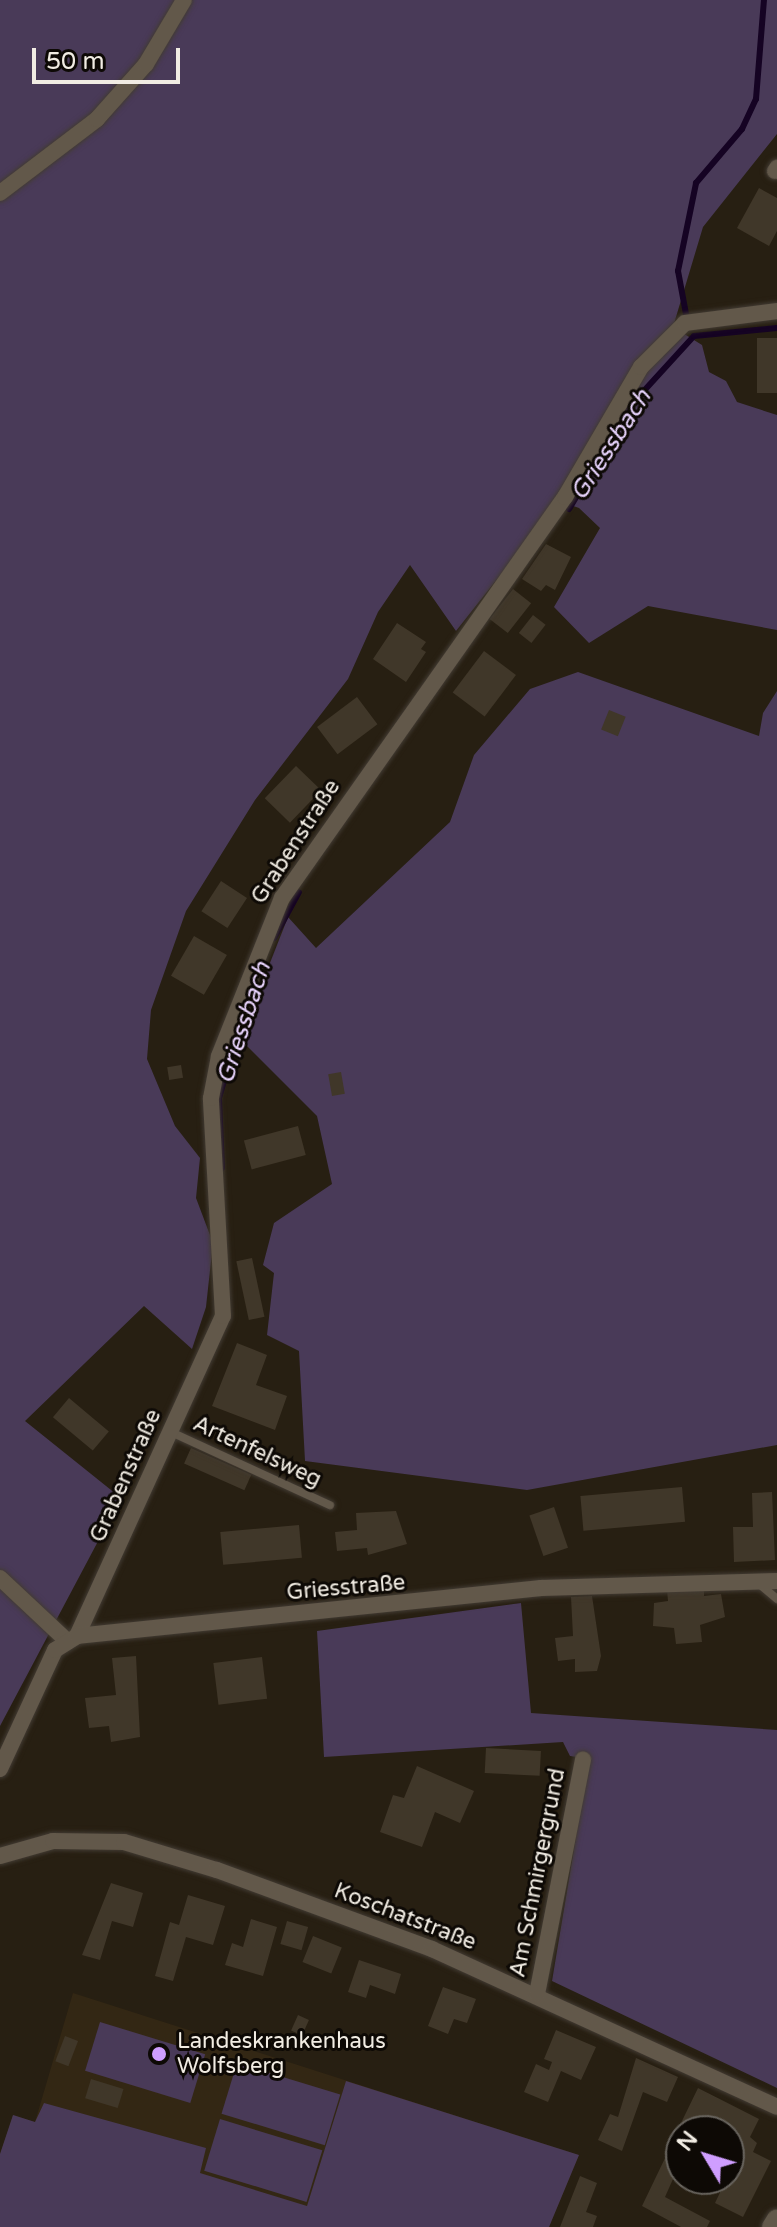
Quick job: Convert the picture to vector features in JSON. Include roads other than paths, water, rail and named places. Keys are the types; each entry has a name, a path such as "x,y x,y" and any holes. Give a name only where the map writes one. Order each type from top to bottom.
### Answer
{"street":[{"path":"0,193 97,119 146,64 184,0"},
{"name":"Grabenstraße","path":"71,1638 223,1316 222,1229 208,1137 219,1056 282,898 565,497 641,367 685,323 777,311"},
{"path":"0,1578 71,1638 1,1765"},
{"name":"Griesstraße","path":"71,1638 541,1588 755,1579 777,1581"},
{"name":"Am Schmirgergrund","path":"537,1994 583,1759"},
{"name":"Koschatstraße","path":"0,1856 53,1841 124,1842 432,1949 537,1994 777,2107"},
{"path":"772,2227 777,2219"}],"lane":[{"name":"Artenfelsweg","path":"170,1431 330,1505"},
{"path":"755,1579 777,1573"},
{"path":"755,1579 777,1599"}],"waterway":[{"path":"686,314 678,271 696,183 742,129 756,99 764,0"},
{"name":"Griessbach","path":"569,509 631,405 694,336 777,328"},
{"name":"Griessbach","path":"274,938 299,892"},
{"name":"Griessbach","path":"222,1168 219,1098 242,1019"}],"place":[{"name":"Landeskrankenhaus Wolfsberg","path":"159,2054"}]}
